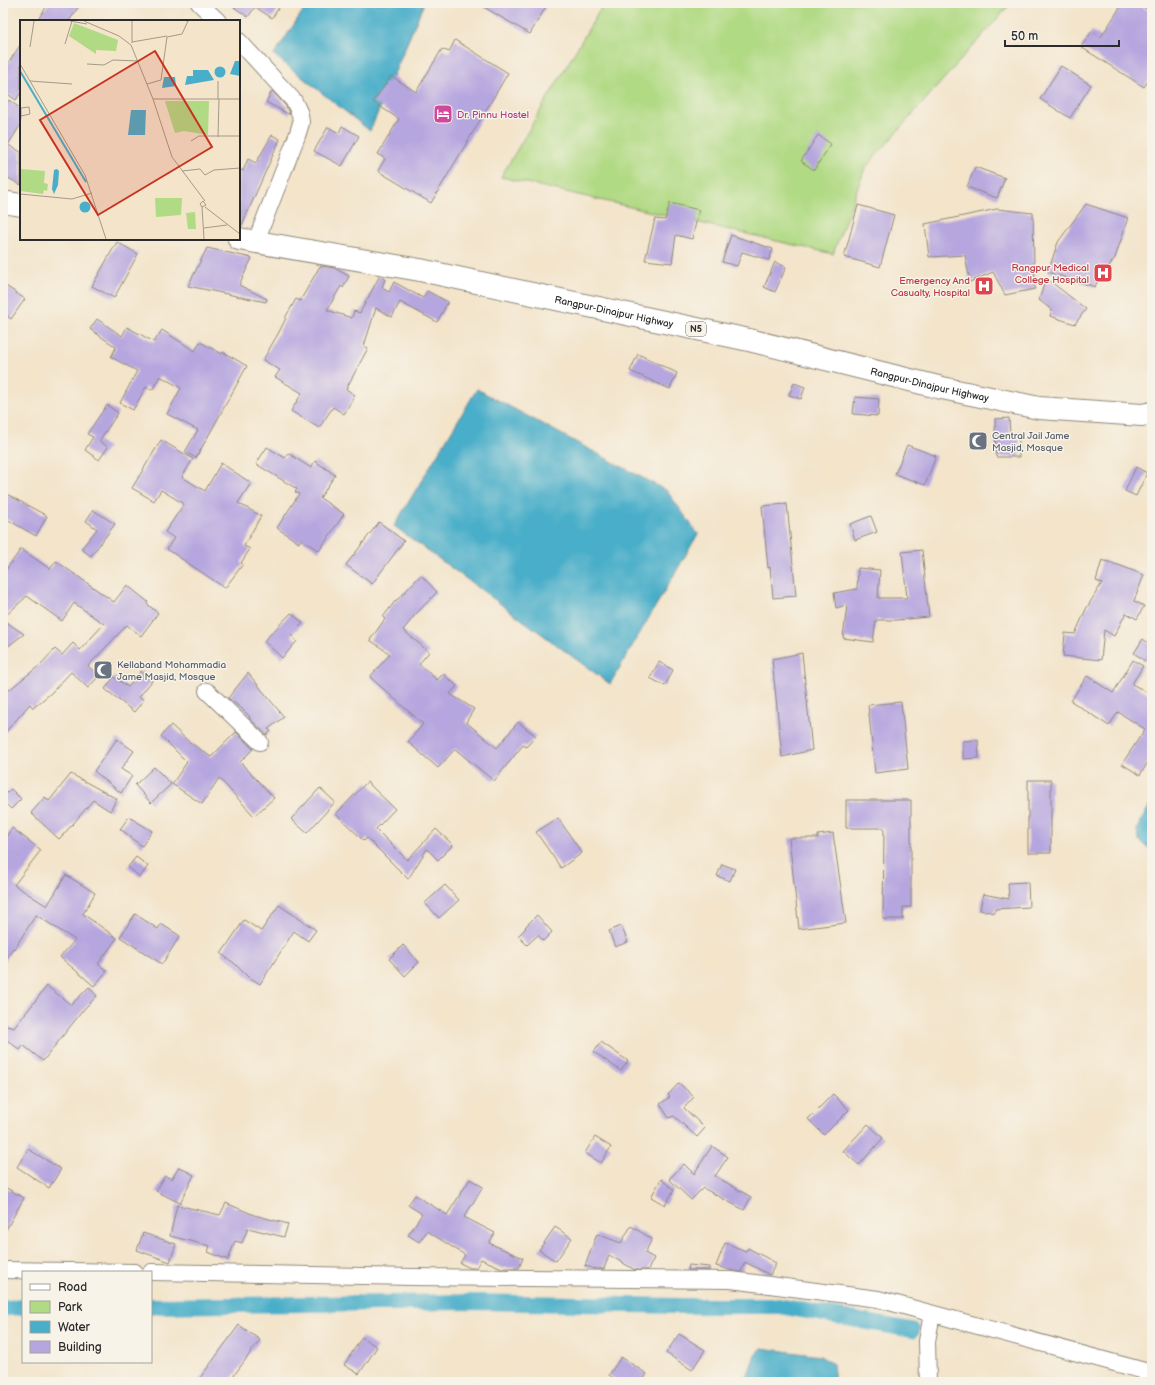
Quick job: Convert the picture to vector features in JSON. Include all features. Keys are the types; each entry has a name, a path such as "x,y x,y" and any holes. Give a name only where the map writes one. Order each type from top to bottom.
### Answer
{"highway":[{"path":"3,202 20,205"},
{"name":"Rangpur-Dinajpur Highway","path":"247,240 450,276 749,340 942,388 1039,408 1142,415 1152,413"}],"street":[{"path":"199,3 217,20"},
{"path":"240,42 294,101 300,114 301,123 298,136 247,240"},
{"path":"207,691 260,742"},
{"path":"3,1270 69,1271"},
{"path":"152,1272 405,1277 731,1280 878,1299 1152,1373"},
{"path":"928,1382 927,1341 932,1314"}],"green space":[{"path":"604,3 1011,3 865,168 833,254 501,177"}],"water":[{"path":"308,3 424,3 370,131 274,55"},
{"path":"477,389 667,491 698,534 610,684 394,526"},
{"path":"1152,801 1152,851 1138,839 1137,829"},
{"path":"762,1348 820,1356 833,1364 835,1382 745,1382 755,1355"}],"building":[{"path":"49,3 81,3 70,20 38,20"},
{"path":"228,3 282,3 272,18 255,7 248,17"},
{"path":"477,3 548,3 530,34"},
{"path":"1123,3 1137,3 1152,13 1152,75 1144,87 1081,47 1092,31 1101,37"},
{"name":"Dr. Pinnu Hostel","path":"455,40 508,73 431,203 378,171 385,159 378,154 399,119 373,102 391,76 416,92 442,49 449,52"},
{"path":"20,46 20,94 16,100 3,91 3,71"},
{"path":"1061,66 1091,85 1070,118 1040,99"},
{"path":"272,91 286,106 290,115 266,102"},
{"path":"9,100 20,108 20,126 8,145 20,151 20,184 3,175 3,109"},
{"path":"342,126 359,136 342,166 314,151 328,127 339,133"},
{"path":"272,135 280,139 240,227 240,170 243,171 248,159 256,163"},
{"path":"818,135 831,144 814,170 801,161"},
{"path":"975,167 1005,178 997,198 967,187"},
{"path":"670,203 699,210 692,239 676,235 672,263 645,260 655,219 665,220"},
{"path":"1086,204 1128,218 1115,258 1095,287 1048,272 1058,242"},
{"path":"858,205 894,215 880,267 844,257"},
{"path":"997,209 1033,213 1034,267 1029,265 1034,270 1035,289 1005,295 993,272 970,282 965,255 929,257 925,224"},
{"path":"731,235 773,249 769,260 742,252 737,266 722,262"},
{"path":"117,242 138,254 114,298 92,286"},
{"path":"207,248 252,258 239,285 267,299 266,302 188,286"},
{"path":"775,262 786,267 775,292 764,287"},
{"path":"320,266 334,268 349,276 343,288 341,286 327,310 352,318 354,311 360,313 379,277 385,279 382,288 389,292 394,282 423,298 427,291 448,302 437,322 400,302 392,317 376,308 364,346 368,348 346,389 355,395 344,414 333,407 319,428 291,411 302,393 275,377 280,370 263,360 296,299 300,301"},
{"path":"1046,278 1086,309 1075,324 1050,316 1052,310 1039,300"},
{"path":"3,284 25,299 11,319 3,313"},
{"path":"97,319 122,336 127,327 154,342 162,330 195,351 200,342 222,354 223,352 247,366 196,458 185,452 198,430 167,414 181,388 160,376 152,390 146,387 133,410 120,403 137,371 111,357 116,347 90,329"},
{"path":"638,354 677,373 670,389 630,371"},
{"path":"794,383 805,387 801,399 789,395"},
{"path":"855,397 879,399 878,416 853,414"},
{"path":"107,405 118,413 99,441 108,447 99,460 85,450 93,437 87,434"},
{"path":"1009,418 1010,433 1019,433 1019,457 996,457 995,419"},
{"path":"161,440 193,459 182,477 205,491 221,463 251,483 238,503 261,516 244,546 250,549 241,563 243,564 225,588 167,549 174,538 165,532 184,504 161,490 154,501 132,488"},
{"path":"907,445 936,456 925,485 895,474"},
{"path":"267,447 285,458 288,453 311,468 315,461 335,475 320,498 344,514 319,551 301,539 299,543 277,528 299,494 295,492 297,489 256,464"},
{"path":"1136,467 1147,473 1136,496 1125,491"},
{"path":"3,492 47,516 36,536 3,517"},
{"path":"787,504 796,596 773,598 770,567 768,568 762,506"},
{"path":"93,510 115,524 91,556 81,549 97,529 86,521"},
{"path":"871,516 877,532 855,540 850,524"},
{"path":"379,522 404,541 372,584 346,565"},
{"path":"21,549 50,569 56,561 114,602 127,585 148,602 147,604 158,613 141,636 127,625 88,666 99,676 88,688 71,672 51,693 33,708 30,704 3,735 3,685 9,690 40,665 55,649 62,655 73,643 80,650 104,624 74,603 62,621 27,596 3,618 3,574"},
{"path":"922,550 929,617 876,620 873,642 843,638 847,605 836,608 834,593 857,589 858,568 880,570 878,598 907,598 902,552"},
{"path":"1102,560 1144,575 1134,601 1144,606 1137,619 1126,613 1114,636 1104,630 1101,660 1063,656 1065,633 1075,634 1086,609 1102,583 1096,581"},
{"path":"421,575 437,592 403,630 429,652 419,664 437,680 443,674 457,686 450,694 474,709 466,722 497,748 518,722 536,736 526,747 523,745 494,781 455,749 438,768 408,742 423,724 370,677 390,654 370,640 385,619 383,617 396,600"},
{"path":"291,613 303,623 291,635 297,641 282,658 264,641"},
{"path":"3,620 24,634 3,650"},
{"path":"1143,639 1152,646 1152,650 1145,661 1134,653"},
{"path":"802,653 812,750 782,757 772,659"},
{"path":"1133,660 1143,666 1132,684 1152,695 1152,756 1140,775 1122,764 1145,729 1118,712 1109,726 1071,701 1087,676 1113,693"},
{"path":"659,662 673,670 665,686 650,678"},
{"path":"141,671 152,681 139,697 144,700 134,712 105,689 114,677 128,687"},
{"path":"248,673 284,717 268,729 271,731 267,735 241,708 228,698"},
{"path":"901,702 908,769 875,773 868,705"},
{"path":"171,725 188,741 211,757 236,732 253,749 240,762 274,798 254,816 219,778 202,804 172,784 187,762 161,736"},
{"path":"117,739 134,751 121,769 132,776 121,793 94,771"},
{"path":"978,740 979,758 963,759 963,741"},
{"path":"154,767 171,784 151,803 135,785"},
{"path":"71,774 117,799 110,811 93,800 59,839 31,813 45,797 49,801"},
{"path":"1028,780 1051,780 1051,853 1028,853"},
{"path":"367,782 395,809 376,829 407,860 436,829 453,845 438,860 427,849 408,879 367,838 364,841 336,814"},
{"path":"320,788 335,802 307,833 291,819"},
{"path":"11,789 21,799 11,809 3,801 3,797"},
{"path":"846,800 911,800 911,907 903,907 903,919 883,919 884,828 846,828"},
{"path":"129,817 152,831 142,846 120,829"},
{"path":"558,818 582,853 561,868 536,832"},
{"path":"12,828 41,850 14,885 47,906 66,875 95,893 83,914 117,938 98,964 107,971 94,986 60,957 75,940 36,915 3,964 3,841"},
{"path":"833,833 846,923 799,929 789,838 818,838 818,835"},
{"path":"136,857 148,866 140,877 128,867"},
{"path":"722,864 735,869 730,881 717,876"},
{"path":"1028,882 1029,907 995,909 995,913 980,910 983,894 1009,899 1008,883"},
{"path":"445,885 459,900 439,918 425,903"},
{"path":"279,905 316,930 308,941 294,931 260,984 252,979 251,980 234,963 221,954 244,920 261,931"},
{"path":"135,914 158,929 161,924 180,936 162,964 120,937"},
{"path":"537,915 552,932 543,941 538,935 527,945 518,936"},
{"path":"621,926 628,942 615,947 609,931"},
{"path":"403,945 419,962 405,976 389,959"},
{"path":"47,986 71,1005 89,987 97,996 84,1009 43,1061 23,1045 20,1050 3,1037 3,1025 14,1028"},
{"path":"601,1042 628,1061 621,1071 594,1052"},
{"path":"679,1083 694,1097 684,1108 705,1128 697,1137 674,1116 669,1118 660,1104 670,1097 668,1095"},
{"path":"833,1094 849,1110 824,1135 808,1119"},
{"path":"868,1124 883,1138 859,1165 843,1151"},
{"path":"595,1137 611,1147 601,1163 585,1153"},
{"path":"712,1146 728,1157 715,1176 751,1197 744,1210 703,1188 691,1200 669,1179 684,1164 694,1174"},
{"path":"28,1149 61,1169 49,1188 17,1167"},
{"path":"179,1167 194,1175 180,1203 156,1191 165,1176 172,1179"},
{"path":"470,1179 483,1187 464,1217 495,1233 489,1243 523,1258 519,1268 502,1268 481,1259 476,1268 470,1268 460,1263 465,1255 427,1231 419,1242 408,1235 422,1214 408,1205 415,1195 447,1215"},
{"path":"661,1179 674,1190 665,1205 651,1197"},
{"path":"3,1186 24,1198 3,1235"},
{"path":"226,1203 254,1215 288,1224 284,1237 248,1228 242,1243 235,1241 228,1260 208,1252 210,1246 170,1236 177,1205 220,1215"},
{"path":"631,1226 652,1239 645,1253 654,1258 648,1270 635,1270 609,1255 604,1269 595,1269 585,1266 597,1234 621,1243"},
{"path":"555,1227 572,1238 556,1261 539,1250"},
{"path":"143,1233 176,1244 170,1262 137,1250"},
{"path":"725,1243 746,1251 748,1248 776,1263 770,1275 745,1262 741,1272 716,1266"},
{"path":"689,1265 709,1267 709,1270 688,1270"},
{"path":"239,1325 260,1340 229,1382 197,1382"},
{"path":"679,1334 705,1350 692,1370 666,1353"},
{"path":"362,1337 377,1347 359,1374 344,1365"},
{"path":"621,1357 647,1374 642,1382 619,1382 609,1375"}],"waterway":[{"path":"152,1306 473,1302 683,1306 779,1306 912,1330"},
{"path":"3,1308 22,1307"}],"place":[{"name":"Dr. Pinnu Hostel","path":"443,114"},
{"name":"Rangpur Medical College Hospital","path":"1103,273"},
{"name":"Emergency And Casualty, Hospital","path":"984,286"},
{"name":"Central Jail Jame Masjid, Mosque","path":"978,441"},
{"name":"Kellaband Mohammadia Jame Masjid, Mosque","path":"103,670"}]}
